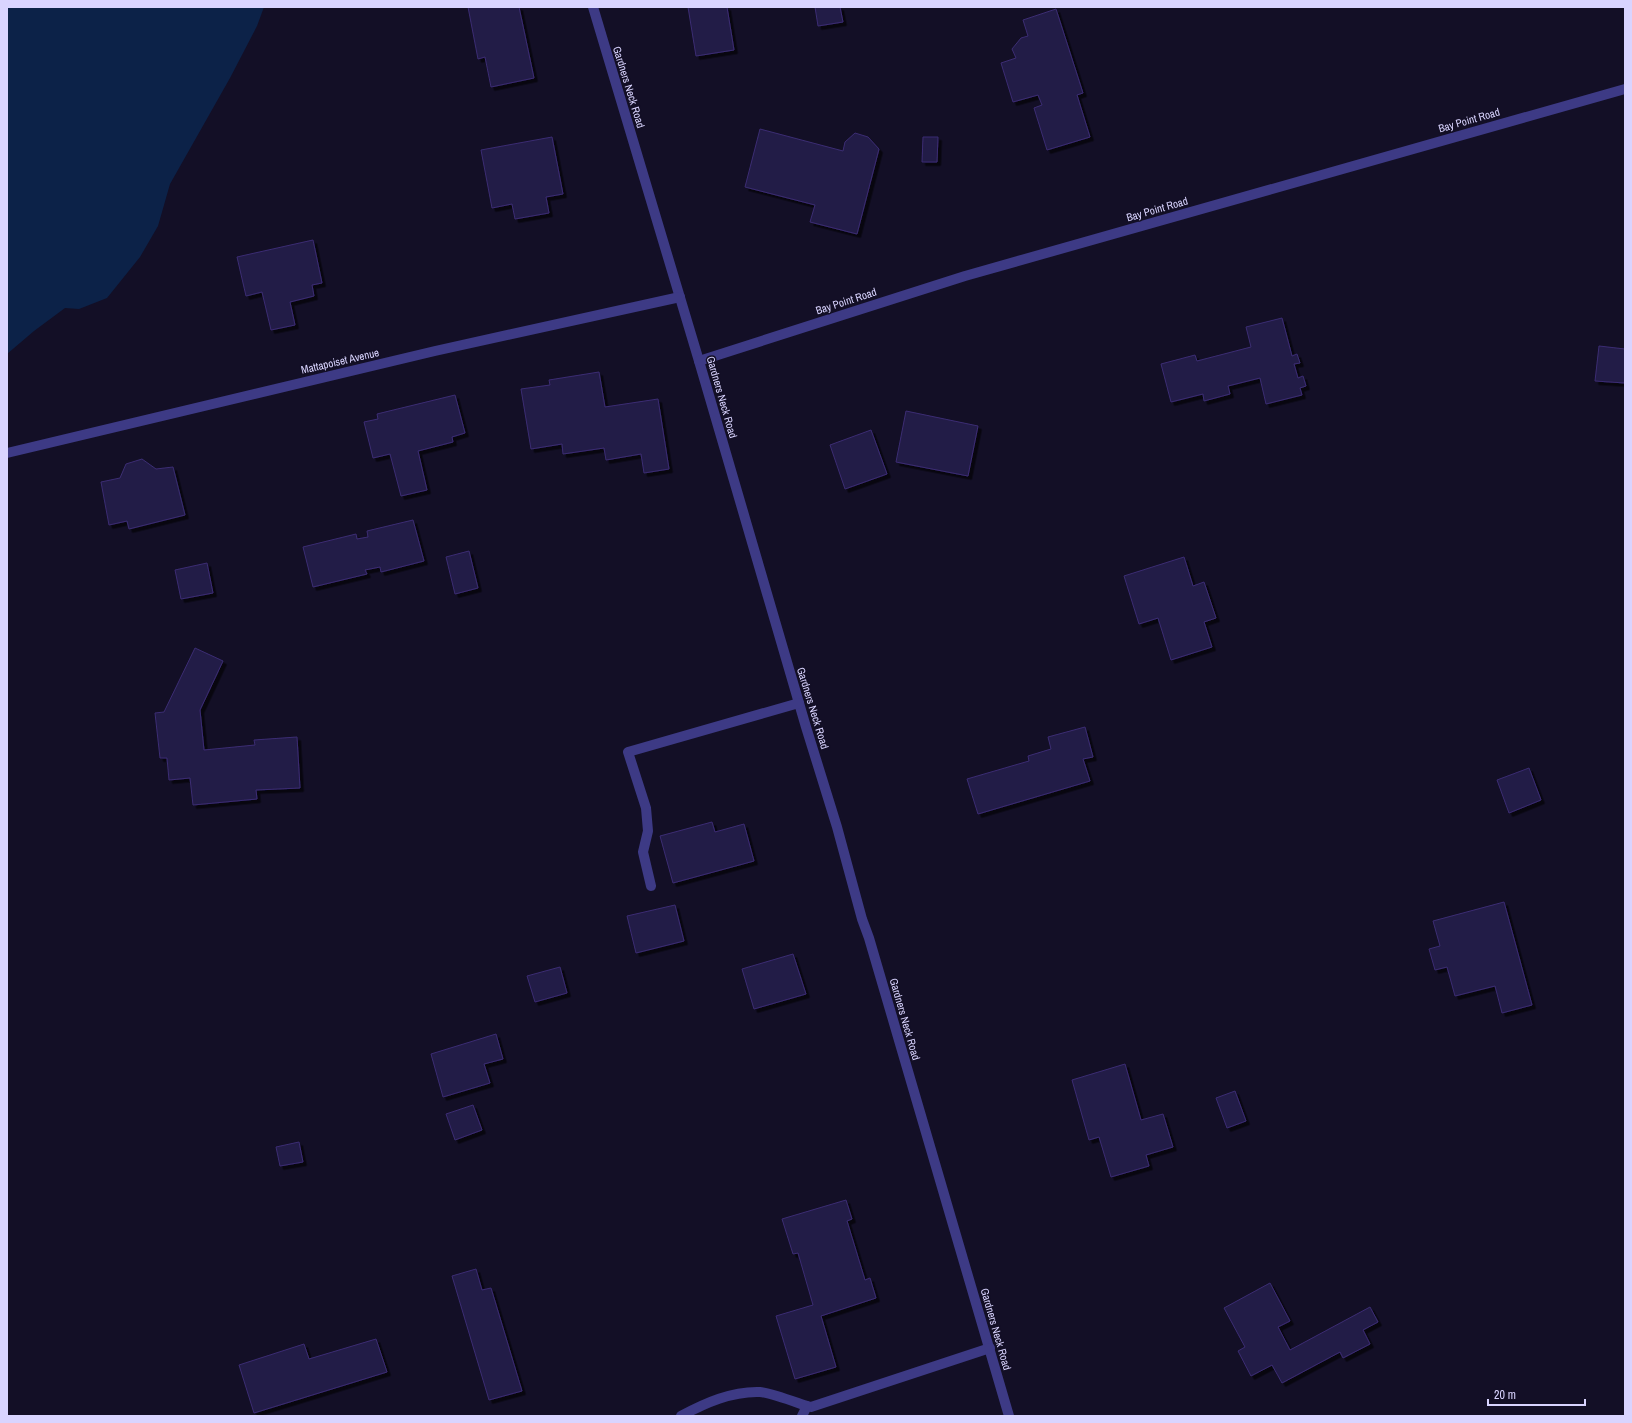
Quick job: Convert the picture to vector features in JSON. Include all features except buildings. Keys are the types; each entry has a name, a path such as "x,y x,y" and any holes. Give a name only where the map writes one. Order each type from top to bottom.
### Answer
{"street":[{"name":"Gardners Neck Road","path":"593,7 699,361 1009,1416"},
{"name":"Bay Point Road","path":"699,361 965,276 1625,89"},
{"name":"Mattapoiset Avenue","path":"7,454 435,351 680,297"},
{"path":"651,886 643,852 648,831 646,808 628,752 799,703"},
{"path":"681,1416 702,1405 730,1395 760,1392 811,1407 990,1348"},
{"path":"802,1416 807,1406"}],"water":[{"path":"7,7 264,7 257,26 230,78 170,184 158,226 140,257 107,298 79,309 65,308 34,331 7,354"}]}
